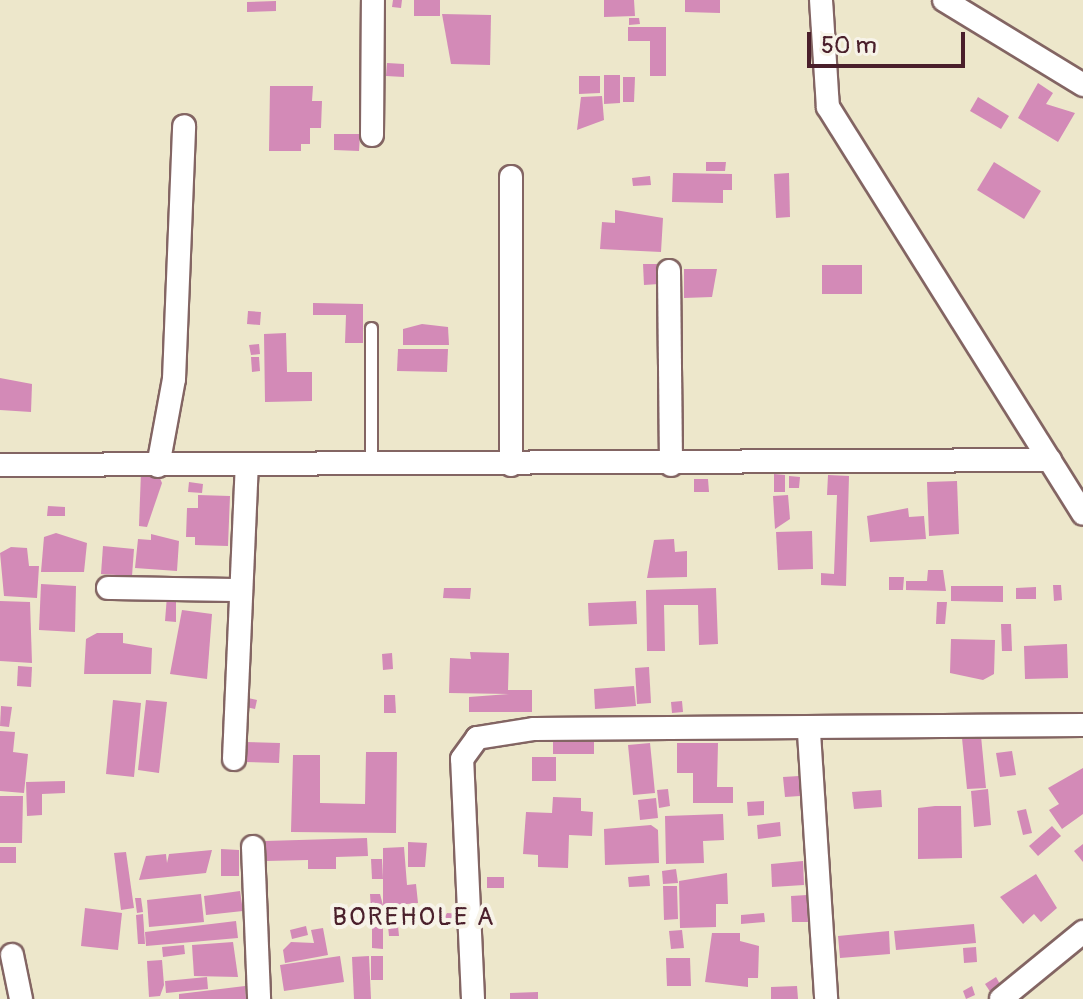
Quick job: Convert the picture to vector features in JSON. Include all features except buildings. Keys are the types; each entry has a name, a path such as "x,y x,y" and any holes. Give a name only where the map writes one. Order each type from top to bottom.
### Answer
{"street":[{"path":"372,135 373,0"},
{"path":"821,0 828,107 1083,514"},
{"path":"944,0 1083,85"},
{"path":"158,466 174,379 184,126"},
{"path":"511,177 511,465"},
{"path":"669,271 671,465"},
{"path":"0,465 371,468 1050,460"},
{"path":"234,759 238,590 247,465"},
{"path":"108,588 238,590"},
{"path":"473,999 462,759 477,738 534,729 809,733 1083,725"},
{"path":"809,733 826,999"},
{"path":"253,847 259,999"},
{"path":"1001,999 1083,932"},
{"path":"12,955 21,999"}],"lane":[{"path":"371,328 371,468"}],"district":[{"name":"BOREHOLE A","path":"414,918"}]}
